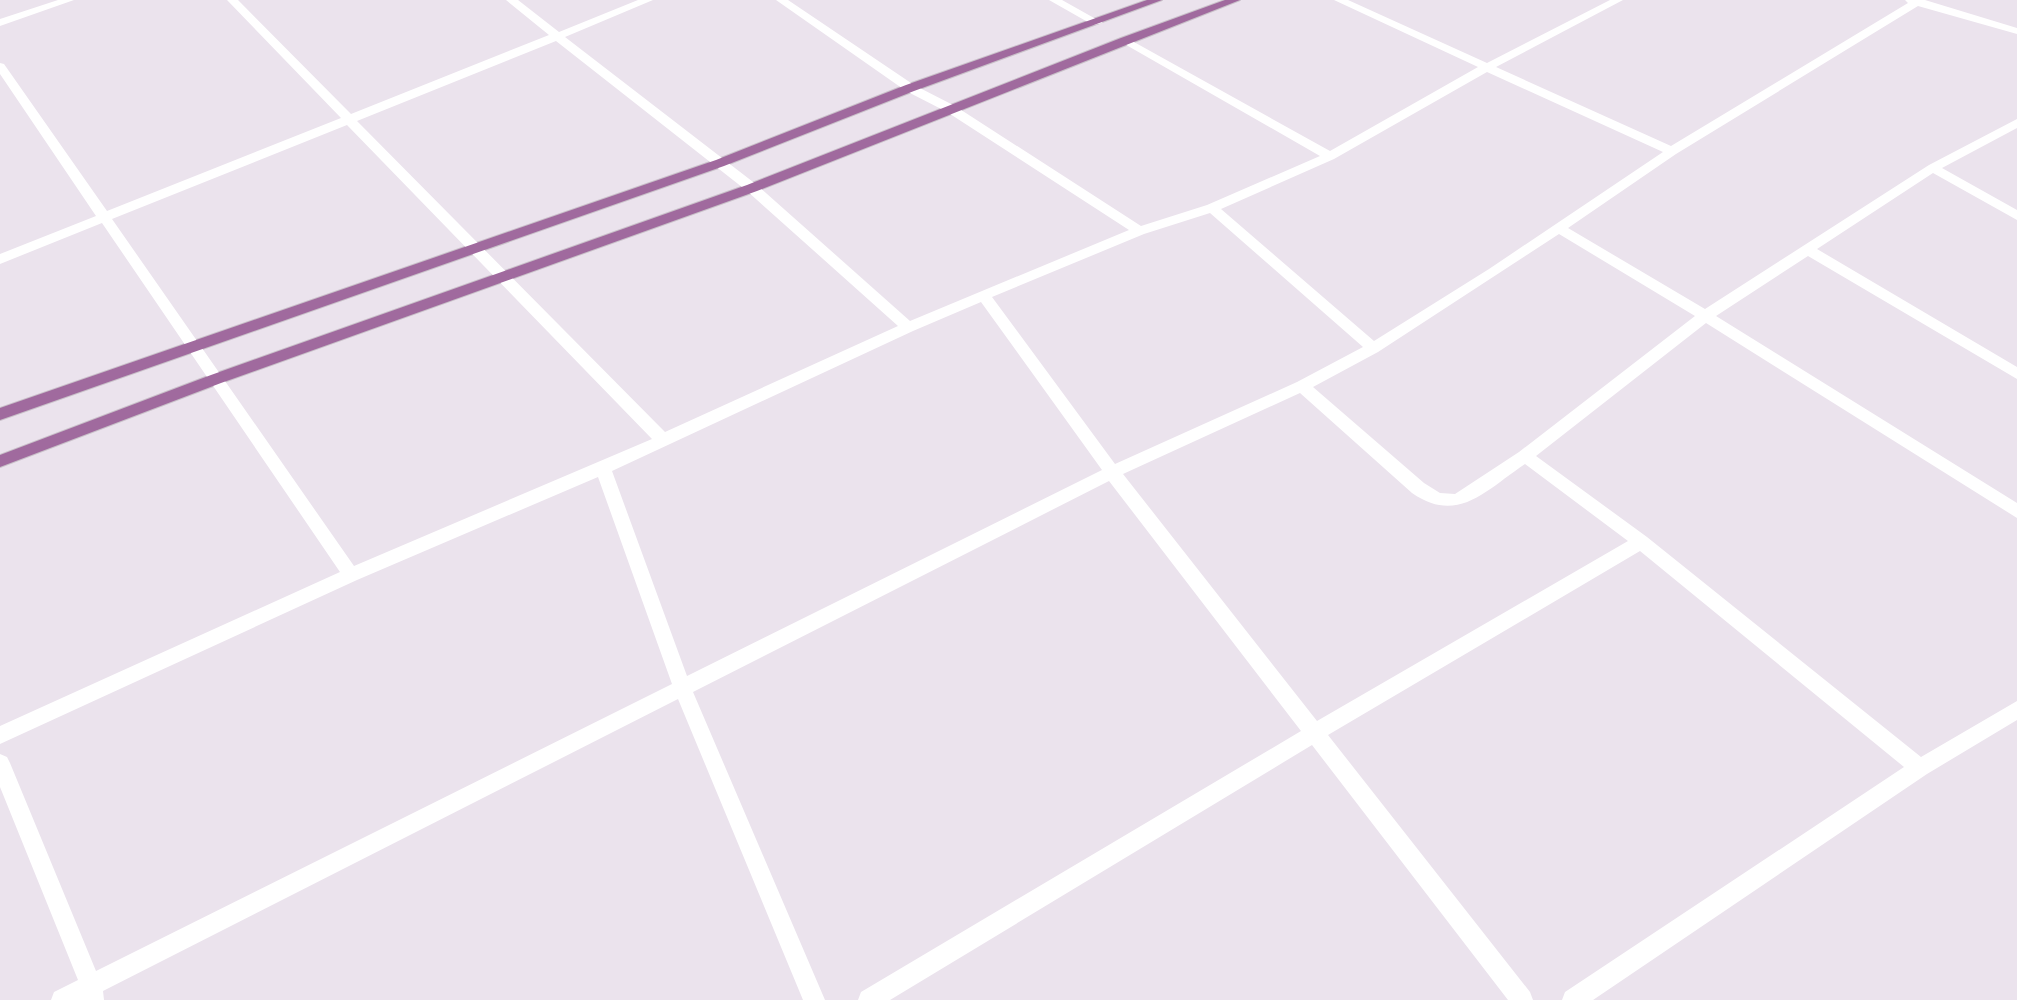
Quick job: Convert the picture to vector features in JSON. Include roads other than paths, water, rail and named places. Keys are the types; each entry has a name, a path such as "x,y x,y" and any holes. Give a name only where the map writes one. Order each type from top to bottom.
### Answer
{"main road":[{"path":"0,414 192,345 720,163 910,88 1157,0"},
{"path":"0,461 216,379 752,188 1125,39 1235,0"}],"street":[{"path":"0,23 69,0"},
{"path":"232,0 663,440"},
{"path":"511,0 560,35 752,188 908,327"},
{"path":"0,259 648,0"},
{"path":"781,0 910,88 951,109 1139,231"},
{"path":"1054,0 1097,23"},
{"path":"1339,0 1489,66 1672,151"},
{"path":"0,735 351,575 603,468 908,327 1139,231 1212,208 1330,156 1489,66 1618,0"},
{"path":"62,1000 92,992 682,687 1112,472 1302,386 1372,348 1494,272 1672,151 1916,1 2017,31"},
{"path":"1125,39 1330,156"},
{"path":"0,66 351,575"},
{"path":"1302,386 1418,488 1436,500 1446,502 1467,496 1525,456 1705,316 1934,168 2017,123"},
{"path":"1934,168 2017,216"},
{"path":"1212,208 1372,348"},
{"path":"1558,228 1705,316 2017,512"},
{"path":"1808,250 2017,374"},
{"path":"983,295 1112,472 1313,734 1522,1000"},
{"path":"1525,456 1641,542 1920,768"},
{"path":"603,468 682,687 814,1000"},
{"path":"869,1000 1313,734 1641,542"},
{"path":"1573,1000 1920,768 2017,710"},
{"path":"0,763 92,992"}]}
